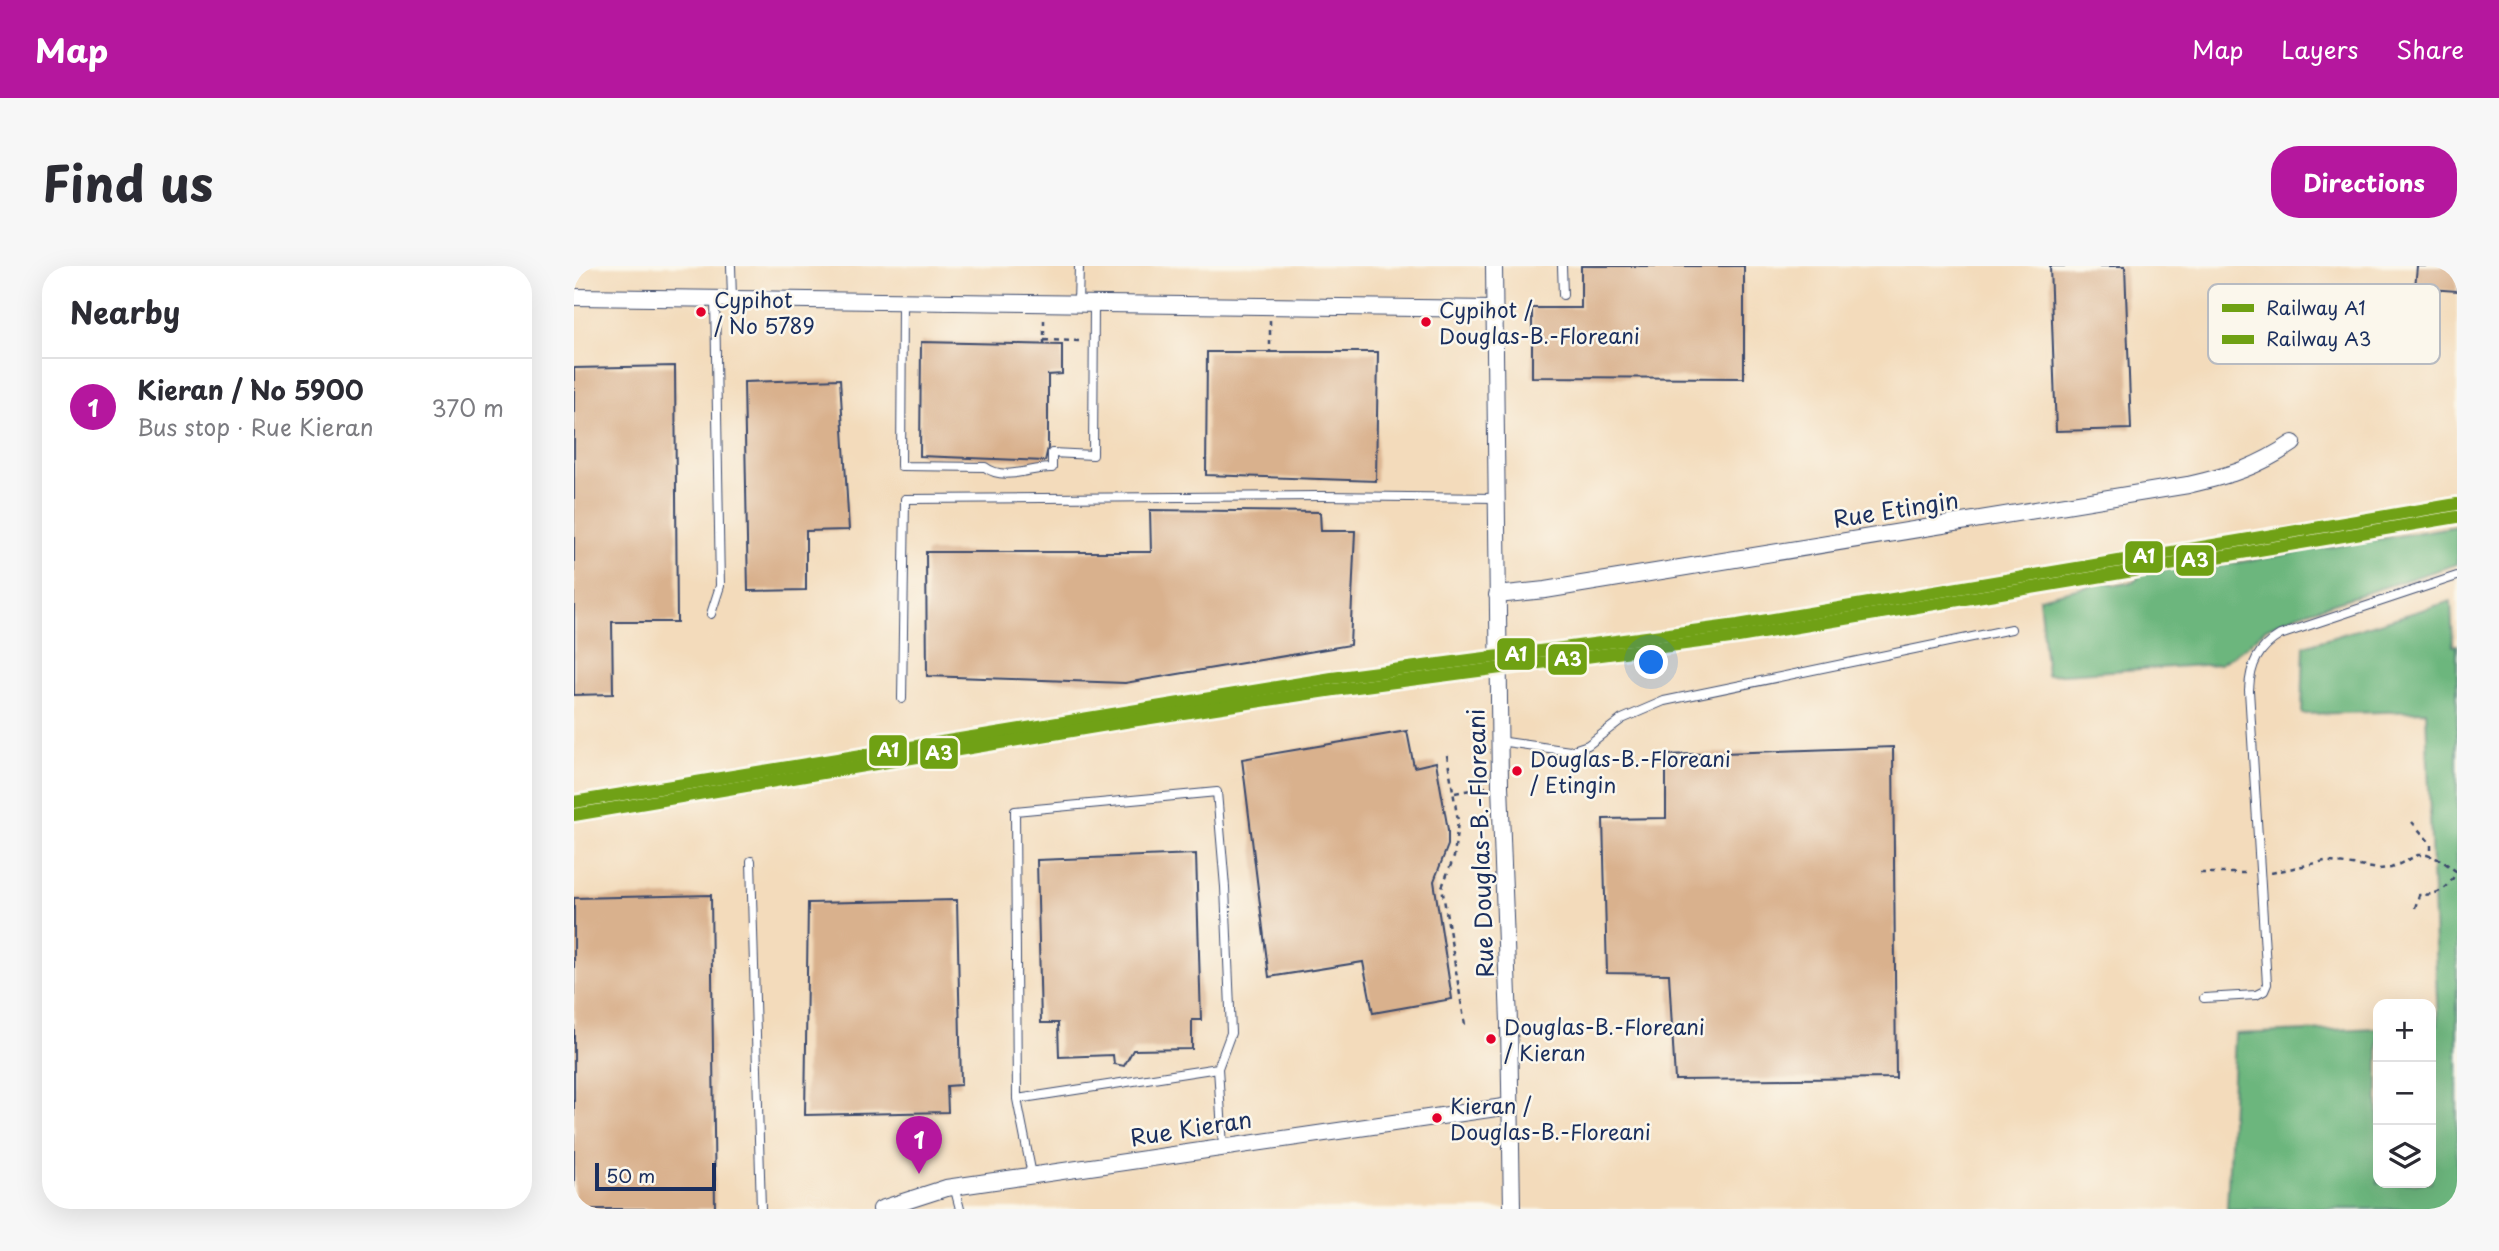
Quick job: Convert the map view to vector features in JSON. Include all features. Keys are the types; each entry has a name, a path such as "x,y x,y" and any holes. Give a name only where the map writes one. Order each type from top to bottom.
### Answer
{"street":[{"name":"Rue Douglas-B.-Floreani","path":"1494,266 1499,741 1511,1209"},
{"path":"574,297 1494,309"},
{"name":"Rue Etingin","path":"1497,595 1559,588 2188,485 2237,474 2293,443"},
{"name":"Rue Kieran","path":"881,1209 954,1186 1510,1106"}],"lane":[{"path":"732,266 732,299"},
{"path":"902,302 901,466 985,467 992,472 1028,473 1036,467 1052,468 1052,453 1093,456 1086,304 1079,266"},
{"path":"1562,266 1563,295"},
{"path":"711,614 720,586 715,299"},
{"path":"902,699 905,499 1294,496 1496,498"},
{"path":"2204,998 2256,995 2263,991 2267,984 2249,690 2253,663 2270,641 2280,635 2457,576"},
{"path":"1499,741 1570,751 1588,745 1622,719 1664,701 2011,629"},
{"path":"1032,1175 1017,1099 1015,811 1217,792 1225,887 1231,1033 1218,1068 1223,1147"},
{"path":"751,861 761,1209"},
{"path":"1017,1099 1218,1068"},
{"path":"954,1186 960,1209"}],"path":[{"path":"1044,317 1044,342 1083,341"},
{"path":"1270,320 1270,352"},
{"path":"1447,755 1458,821 1454,857 1442,887 1465,1025"},
{"path":"1455,793 1500,785"},
{"path":"2412,822 2431,844 2431,857"},
{"path":"2271,873 2325,861 2379,869 2391,868 2418,855 2441,860 2456,872 2440,893 2418,895 2415,908"},
{"path":"2200,873 2251,873"}],"green space":[{"path":"2457,526 2457,564 2299,614 2266,628 2248,645 2220,664 2047,675 2039,598 2106,582 2118,585 2135,581 2141,574 2186,565 2187,571"},
{"path":"2451,601 2453,646 2457,645 2457,1209 2227,1209 2235,1034 2373,1028 2373,1188 2436,1188 2438,1025 2426,711 2302,714 2304,646"}],"building":[{"path":"1581,266 1744,266 1744,378 1532,377 1532,308 1581,308"},
{"path":"2050,266 2125,266 2131,429 2056,431"},
{"path":"2417,266 2457,266 2457,291 2440,290 2440,284 2415,284"},
{"path":"921,342 1062,345 1062,374 1048,375 1048,448 1045,461 920,456"},
{"path":"1207,352 1378,352 1376,481 1206,475"},
{"path":"675,366 677,622 612,622 613,694 574,695 574,368"},
{"path":"840,379 849,530 806,531 806,590 748,591 744,382"},
{"path":"1150,510 1320,512 1321,531 1355,531 1350,645 1125,683 927,676 926,552 1151,552"},
{"path":"1407,731 1414,767 1436,762 1448,830 1448,845 1434,881 1452,999 1373,1013 1363,962 1269,977 1242,759"},
{"path":"1893,747 1896,1078 1675,1080 1669,974 1607,973 1603,819 1666,818 1666,755"},
{"path":"1196,854 1201,1020 1192,1020 1192,1049 1133,1050 1124,1066 1114,1064 1113,1055 1059,1057 1058,1023 1041,1023 1037,860"},
{"path":"711,895 715,1209 574,1209 574,898"},
{"path":"957,900 961,1085 947,1086 948,1112 805,1115 808,903"}],"rail line":[{"name":"A1","path":"574,802 1332,678 1738,625 2457,504"},
{"name":"A3","path":"574,815 1131,721 1334,690 1738,637 2457,517"}],"place":[{"name":"Cypihot / No 5789","path":"701,312"},
{"name":"Cypihot / Douglas-B.-Floreani","path":"1426,322"},
{"name":"Douglas-B.-Floreani / Etingin","path":"1517,771"},
{"name":"Douglas-B.-Floreani / Kieran","path":"1491,1039"},
{"name":"Kieran / Douglas-B.-Floreani","path":"1437,1118"},
{"name":"Kieran / No 5900","path":"919,1174"}]}
